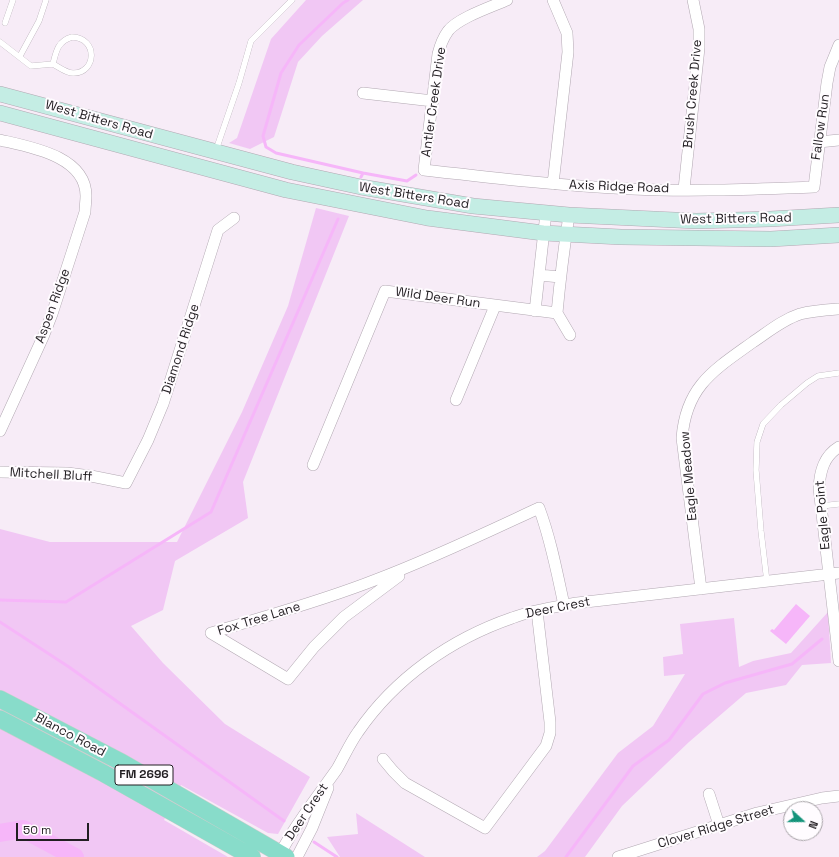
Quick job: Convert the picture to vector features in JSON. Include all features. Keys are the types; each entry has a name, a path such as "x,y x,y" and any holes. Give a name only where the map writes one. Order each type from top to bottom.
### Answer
{"main road":[{"name":"West Bitters Road","path":"0,94 35,102 292,172 361,188 473,206 569,216 696,221 839,215"},
{"name":"West Bitters Road","path":"0,113 286,190 427,218 543,233 566,234 770,239 839,234"},
{"path":"286,190 292,172"},
{"name":"Blanco Road","path":"0,699 123,763 281,856"},
{"name":"Blanco Road","path":"0,720 103,773 252,857"}],"street":[{"name":"Antler Creek Drive","path":"424,170 438,54 442,41 449,29 464,19 507,0"},
{"path":"553,0 567,33 568,52 553,184"},
{"name":"Brush Creek Drive","path":"684,189 699,48 699,29 693,0"},
{"name":"Fallow Run","path":"814,187 830,67 839,45"},
{"path":"363,92 432,101"},
{"name":"Aspen Ridge","path":"0,140 34,149 70,163 82,177 86,195 85,212 44,337 0,431"},
{"path":"819,142 839,140"},
{"name":"Axis Ridge Road","path":"424,170 553,184 634,189 717,190 814,187"},
{"path":"535,311 546,213"},
{"path":"569,216 560,277 557,313 570,335"},
{"name":"Diamond Ridge","path":"126,483 148,440 163,404 218,230 234,218"},
{"path":"539,275 560,277"},
{"name":"Wild Deer Run","path":"313,465 385,291 557,313"},
{"path":"456,400 495,306"},
{"name":"Eagle Meadow","path":"701,589 682,438 690,402 700,385 720,366 783,321 800,314 839,309"},
{"name":"Eagle Point","path":"839,447 833,450 824,461 820,474 819,488 834,574 839,661"},
{"name":"Mitchell Bluff","path":"0,472 73,474 92,476 126,483"},
{"name":"Fox Tree Lane","path":"418,563 377,591 344,617 314,647 288,679 211,633 328,598 418,563 539,508 551,545 564,605"},
{"name":"Deer Crest","path":"281,856 299,821 337,768 358,732 378,706 401,683 426,662 454,644 482,629 513,617 564,605 834,574"},
{"path":"383,759 405,783 485,828 546,746 550,733 537,611"},
{"name":"Deer Crest","path":"297,857 312,828 337,768"},
{"path":"709,794 719,825"},
{"name":"Clover Ridge Street","path":"618,857 780,807 839,796"}],"lane":[{"path":"5,23 13,0"},
{"path":"20,56 39,20 46,0"},
{"path":"215,152 239,83 251,41 292,0"},
{"path":"0,42 32,66 53,64 66,72 72,73 78,73 88,66 91,60 90,48 87,43 78,37 66,38 58,46 53,64"},
{"path":"766,582 756,470 757,442 763,424 781,405 807,383 818,376 839,373"},
{"path":"821,506 839,504"}],"shaded area":[{"path":"306,0 363,0 322,36 298,62 274,137 250,149 229,143 237,138 271,39"},
{"path":"316,208 349,216 243,482 248,518 175,561 163,610 131,626 163,663 225,724 310,777 278,834 268,833 181,785 164,820 228,857 0,857 0,529 50,542 177,542 242,412 288,306"},
{"path":"796,604 810,616 786,644 770,631 772,629 774,630"},
{"path":"828,612 831,663 802,665 786,685 746,693 689,742 622,806 585,857 537,857 545,851 618,753 653,726 685,674 664,676 663,657 683,654 680,624 734,618 739,667 753,661 791,653"},
{"path":"356,813 425,857 340,857 327,837 358,834"}],"waterway":[{"path":"348,0 299,45 281,73 263,136 266,147 276,153 363,173 361,177"},
{"path":"363,173 407,181 416,175"},
{"path":"0,600 66,602 211,512 338,219"},
{"path":"0,622 69,667 284,821"},
{"path":"566,857 633,766 669,740 703,694 725,683 792,664 822,639"},
{"path":"0,833 23,829 75,857"},
{"path":"314,842 337,857"}]}
